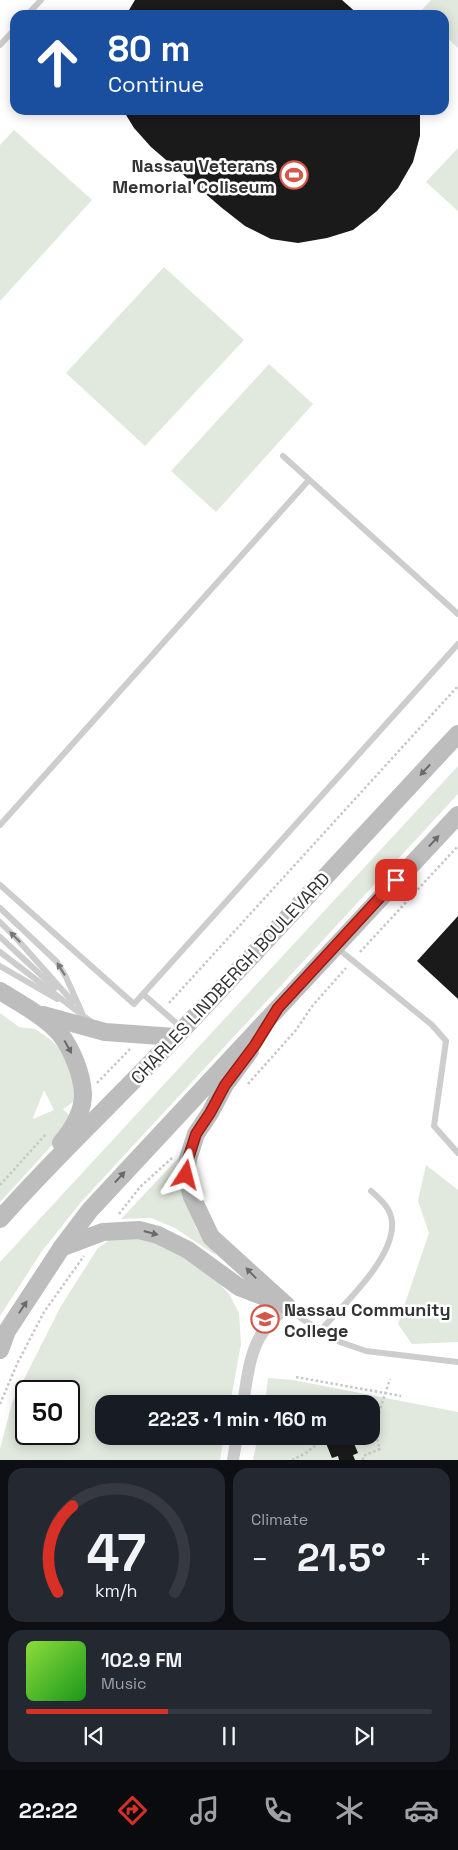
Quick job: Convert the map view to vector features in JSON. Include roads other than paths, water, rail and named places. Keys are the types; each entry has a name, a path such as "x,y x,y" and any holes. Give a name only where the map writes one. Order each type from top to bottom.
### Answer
{"main road":[{"name":"CHARLES LINDBERGH BOULEVARD","path":"0,1220 28,1188 112,1104 179,1033 458,734"},
{"path":"0,1350 7,1331 62,1248 90,1210 458,815"},
{"path":"0,991 34,1013 59,1033 74,1059 83,1096 72,1130 28,1188"},
{"path":"278,1008 255,1045 225,1085 196,1134 188,1159 186,1175 192,1196 211,1237 288,1306"},
{"path":"34,1013 105,1032 141,1035 179,1033"},
{"path":"62,1248 94,1234 139,1230 158,1235 188,1250 239,1287 288,1306"}],"street":[{"path":"245,1395 248,1375 288,1306"},
{"path":"233,1460 236,1445"}],"lane":[{"path":"32,10 41,0"},
{"path":"0,45 10,34"},
{"path":"283,456 458,614"},
{"path":"0,825 309,480"},
{"path":"0,885 134,1004 458,644"},
{"path":"0,908 57,962 82,1013"},
{"path":"0,922 82,1013"},
{"path":"0,936 82,1013"},
{"path":"335,946 432,1025 446,1041 434,1126 458,1153"},
{"path":"0,952 105,1032"},
{"path":"0,966 82,1013"},
{"path":"143,994 162,1010 179,1033"},
{"path":"320,1331 379,1264 391,1240 392,1222 389,1212 383,1202 371,1190"},
{"path":"288,1306 302,1319 320,1331 340,1342 366,1351 458,1362"}],"place":[{"name":"Nassau Veterans Memorial Coliseum","path":"294,175"},
{"name":"Nassau Community College","path":"265,1319"}]}
